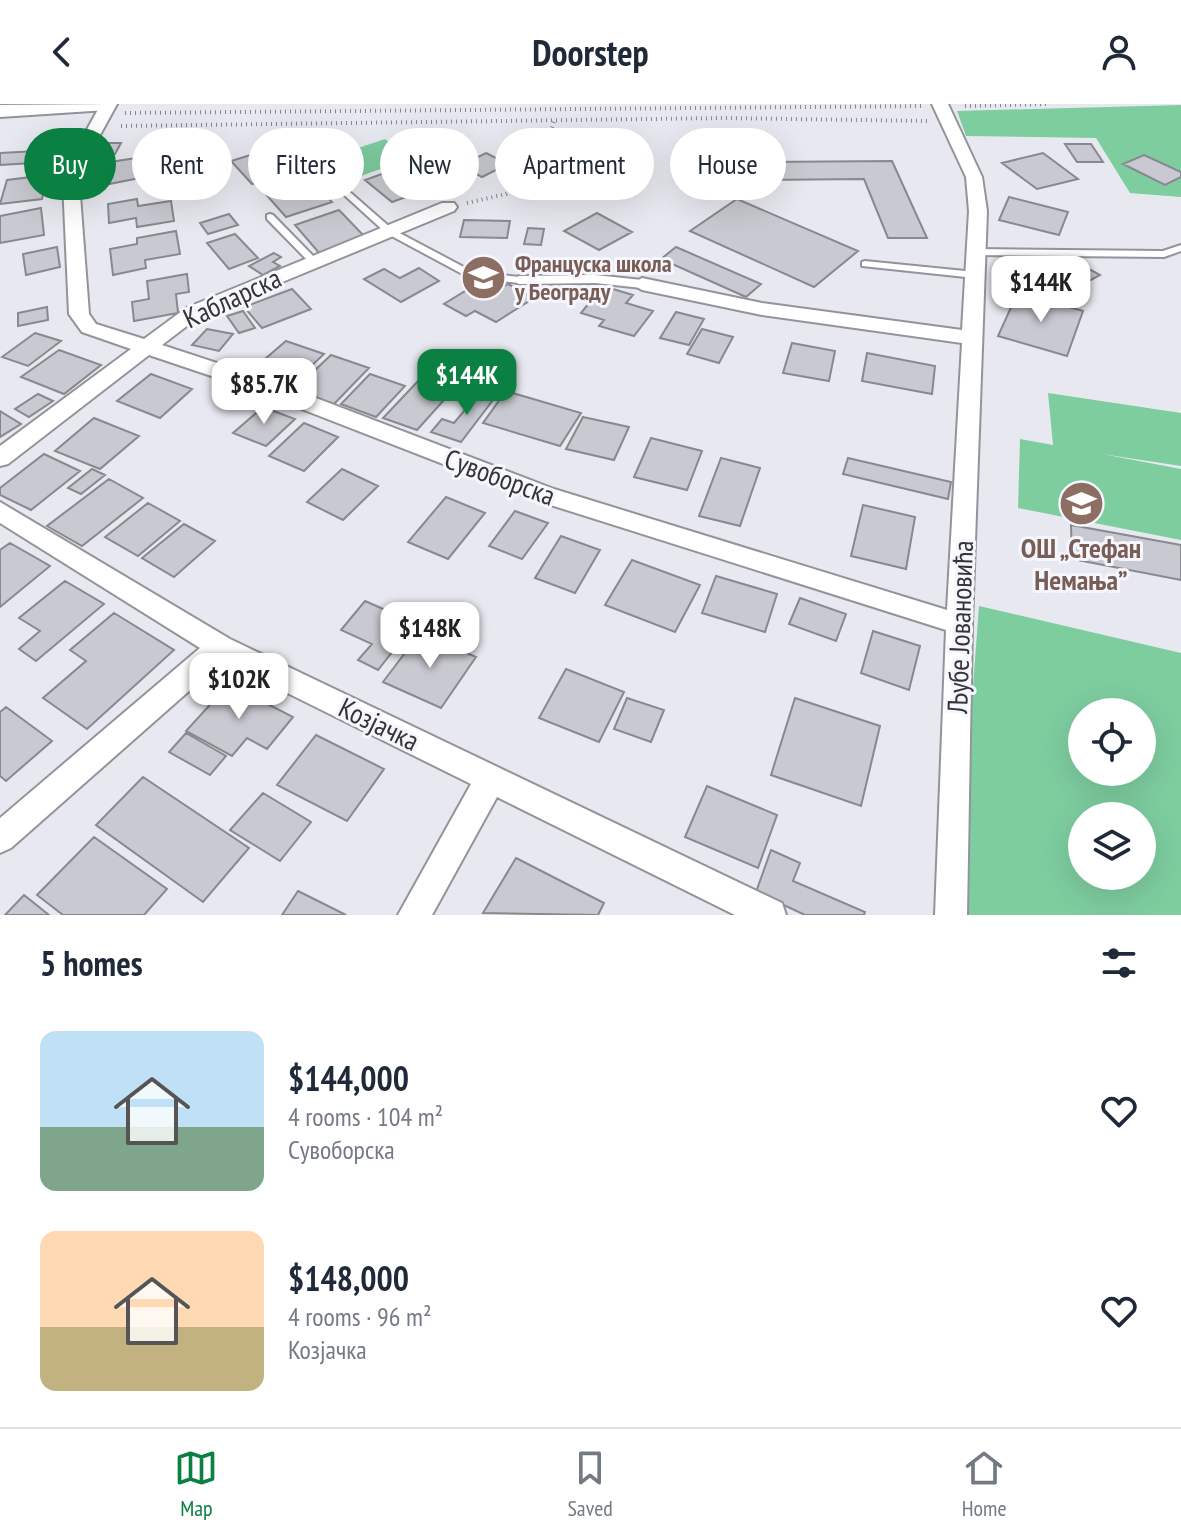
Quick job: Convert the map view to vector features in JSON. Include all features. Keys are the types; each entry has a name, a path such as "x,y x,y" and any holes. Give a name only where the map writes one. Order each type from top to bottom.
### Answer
{"street":[{"path":"0,111 104,112"},
{"name":"Љубе Јовановића","path":"943,111 974,177 976,264 959,624 951,915"},
{"name":"Сувоборска","path":"104,112 75,166 71,182 79,314 89,328 261,385 546,495 959,624"},
{"name":"Кабларска","path":"0,458 201,308 448,207"},
{"path":"519,280 595,279 642,284 728,303 973,338"},
{"name":"Козјачка","path":"0,511 220,647 770,915"},
{"path":"0,838 220,647"},
{"path":"414,915 491,778"}],"lane":[{"path":"355,200 389,231 471,275 519,280"},
{"path":"270,217 314,262"},
{"path":"865,264 976,264 1164,254 1181,248"},
{"path":"1164,254 1181,261"}],"path":[{"path":"104,112 554,122 943,111 1048,104"},
{"path":"104,112 943,111"},
{"path":"448,207 506,194 534,176 554,122"}],"green space":[{"path":"1181,105 1181,197 1130,193 1096,138 966,136 957,111"},
{"path":"380,141 380,169 364,175 364,146"},
{"path":"1048,393 1181,413 1181,466 1102,454 1181,469 1181,540 1018,508 1020,439 1053,445"},
{"path":"979,606 1181,653 1181,915 956,915"}],"building":[{"path":"1065,144 1091,144 1103,162 1077,162"},
{"path":"24,152 24,164 0,165 0,153"},
{"path":"486,153 495,158 495,170 482,177 479,175 479,156"},
{"path":"1043,153 1078,179 1037,189 1002,163"},
{"path":"1144,155 1181,172 1181,177 1165,185 1123,164"},
{"path":"248,156 248,180 232,162"},
{"path":"132,159 132,180 116,183 116,161"},
{"path":"892,161 927,238 888,238 864,179 786,180 786,162"},
{"path":"380,175 380,192 365,180"},
{"path":"24,178 24,200 34,200 0,204 7,180"},
{"path":"1009,197 1068,212 1059,235 999,220"},
{"path":"137,200 138,206 171,201 174,221 137,227 136,218 109,223 108,204"},
{"path":"271,200 332,202 286,217"},
{"path":"739,200 858,251 814,287 690,231"},
{"path":"41,208 44,235 0,243 0,216"},
{"path":"339,210 366,238 320,254 295,225"},
{"path":"597,213 632,232 599,250 564,231"},
{"path":"229,214 238,225 208,234 200,223"},
{"path":"464,220 510,221 507,238 460,237"},
{"path":"528,228 544,229 541,245 524,244"},
{"path":"176,231 180,254 145,260 146,268 113,275 110,249 137,244 137,238"},
{"path":"235,234 258,258 229,269 207,243"},
{"path":"57,247 60,267 26,275 23,254"},
{"path":"676,247 761,284 746,297 661,259"},
{"path":"274,253 281,257 273,262 280,266 263,275 249,266"},
{"path":"1062,254 1100,275 1065,294 1027,272"},
{"path":"419,268 439,281 401,302 364,279 384,269 400,278"},
{"path":"187,274 189,292 176,294 178,313 134,321 132,302 149,299 147,281"},
{"path":"480,282 496,291 508,284 534,298 496,322 475,311 466,316 444,304"},
{"path":"603,286 633,295 626,303 653,311 634,336 599,326 604,320 581,313"},
{"path":"292,289 311,309 262,328 244,307"},
{"path":"1018,292 1083,311 1067,356 998,336"},
{"path":"47,307 48,320 18,326 18,313"},
{"path":"243,311 255,328 239,333 227,316"},
{"path":"676,312 704,319 689,345 660,338"},
{"path":"207,329 233,334 219,351 192,345"},
{"path":"702,329 733,337 719,363 687,354"},
{"path":"35,333 61,341 28,366 2,357"},
{"path":"286,341 324,354 290,386 251,371"},
{"path":"792,343 835,351 829,381 783,373"},
{"path":"59,350 101,365 64,394 21,377"},
{"path":"867,353 935,366 932,394 862,381"},
{"path":"331,355 369,368 334,404 294,390"},
{"path":"151,374 192,389 160,418 117,401"},
{"path":"370,374 405,386 376,417 341,404"},
{"path":"421,378 453,390 417,430 383,418"},
{"path":"484,387 499,392 461,442 431,432 442,419 454,423"},
{"path":"506,391 581,413 560,446 483,423"},
{"path":"38,394 53,401 29,417 15,409"},
{"path":"263,407 295,419 266,446 233,433"},
{"path":"0,411 21,424 0,437"},
{"path":"583,417 629,427 614,460 566,449"},
{"path":"94,418 139,436 100,469 55,451"},
{"path":"304,423 338,437 304,471 269,456"},
{"path":"651,438 702,451 687,490 634,477"},
{"path":"44,454 80,471 31,510 0,495 0,488"},
{"path":"721,458 760,468 740,526 699,516"},
{"path":"848,458 951,482 948,499 843,474"},
{"path":"92,469 105,475 81,494 68,488"},
{"path":"342,469 378,486 343,520 307,502"},
{"path":"109,479 143,498 82,546 47,526"},
{"path":"446,497 485,513 448,559 408,542"},
{"path":"148,503 180,521 138,556 105,537"},
{"path":"863,505 915,517 906,569 851,556"},
{"path":"515,511 548,523 522,559 489,546"},
{"path":"184,524 215,541 174,577 142,558"},
{"path":"1071,525 1181,545 1181,580 1072,559"},
{"path":"561,536 600,550 575,593 535,578"},
{"path":"10,543 50,566 0,607 0,550"},
{"path":"632,560 700,585 675,632 605,605"},
{"path":"716,576 777,594 765,632 702,613"},
{"path":"65,581 104,604 36,661 19,649 40,631 19,618"},
{"path":"800,598 846,614 836,641 789,624"},
{"path":"365,601 415,623 378,670 358,660 372,644 341,630"},
{"path":"114,613 174,650 87,729 43,698 86,661 70,650"},
{"path":"873,631 920,646 909,690 861,673"},
{"path":"420,633 476,657 441,708 383,682"},
{"path":"566,669 624,692 599,742 539,718"},
{"path":"229,684 293,717 267,749 247,738 232,756 186,731"},
{"path":"627,698 664,710 651,742 614,729"},
{"path":"795,698 880,726 861,806 771,775"},
{"path":"6,707 52,741 6,781 0,776 0,712"},
{"path":"186,733 226,756 210,775 169,752"},
{"path":"316,735 384,769 347,821 277,785"},
{"path":"143,777 249,848 203,902 96,825"},
{"path":"707,786 777,815 758,868 685,837"},
{"path":"263,793 311,822 280,861 230,830"},
{"path":"94,837 167,889 144,915 63,915 37,895"},
{"path":"771,850 800,863 793,881 865,912 864,915 805,915 756,892"},
{"path":"516,858 604,903 598,915 483,913"},
{"path":"298,891 346,915 282,915"},
{"path":"24,895 49,915 5,915"}],"place":[{"name":"Француска школа у Београду","path":"484,278"},
{"name":"ОШ „Стефан Немања”","path":"1081,504"}]}
